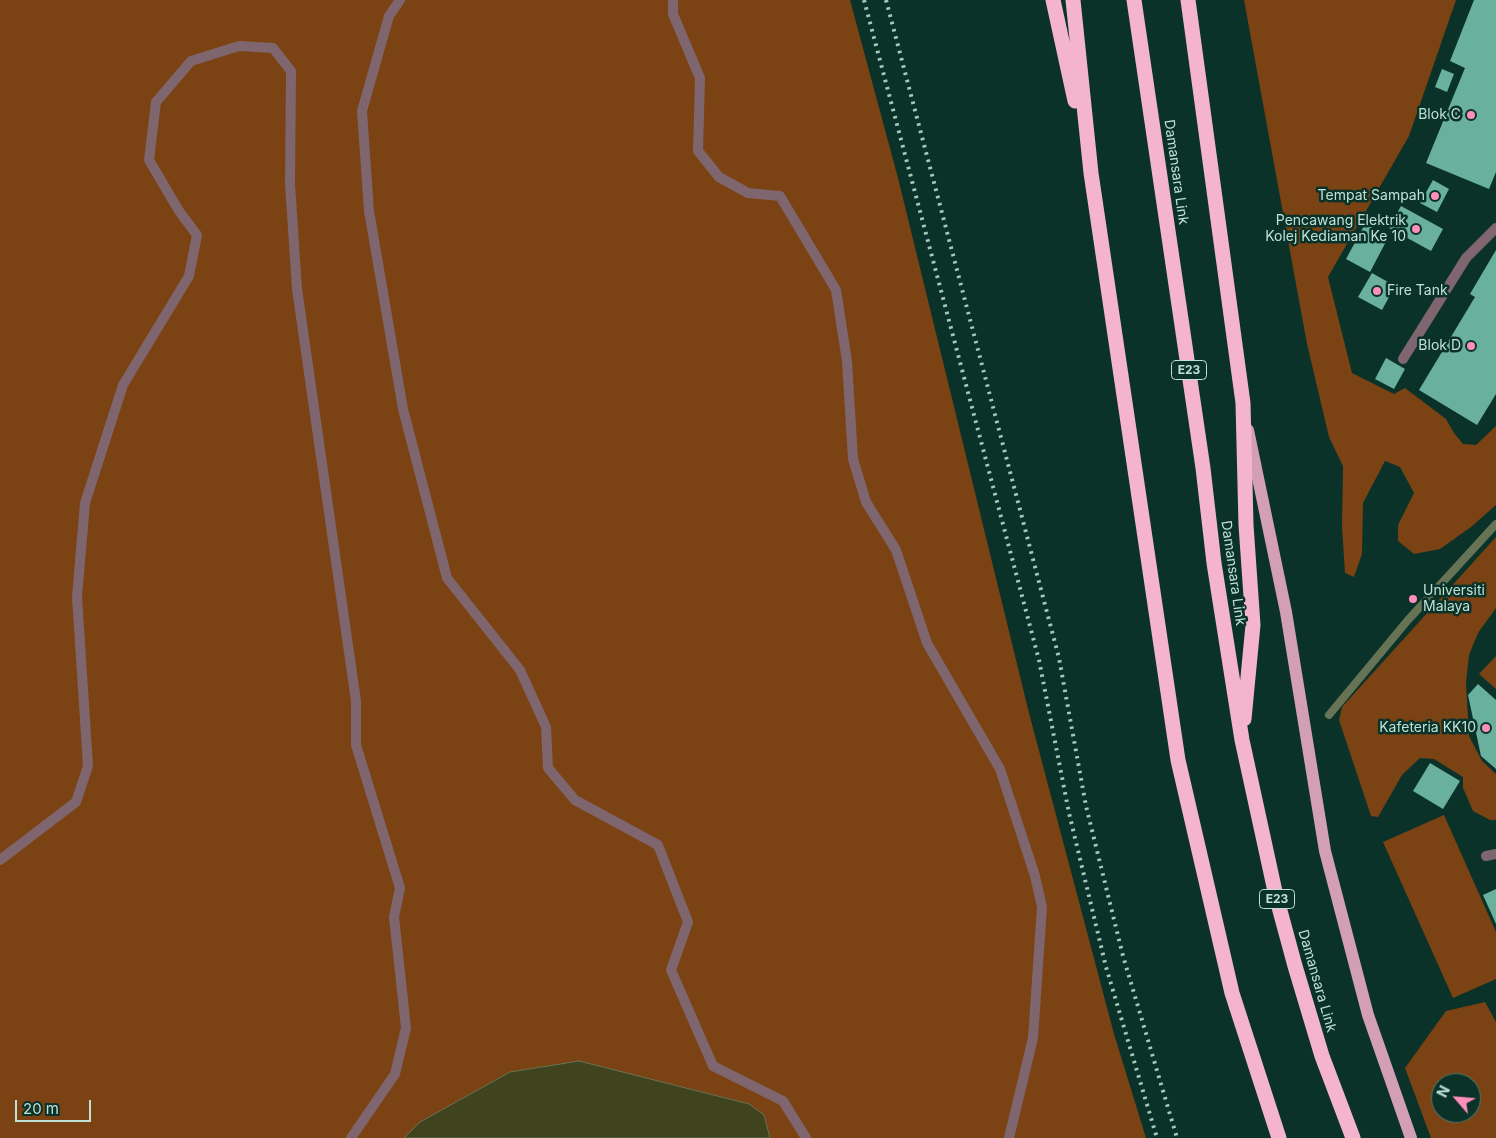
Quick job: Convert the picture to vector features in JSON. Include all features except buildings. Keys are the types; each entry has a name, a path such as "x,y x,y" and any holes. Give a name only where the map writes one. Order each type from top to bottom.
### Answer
{"highway":[{"path":"1053,0 1091,173"},
{"path":"1072,0 1091,173 1178,760 1232,993 1279,1138"},
{"name":"Damansara Link","path":"1134,0 1204,468 1214,563 1242,740 1276,896 1295,966 1322,1056 1353,1138"},
{"path":"1188,0 1243,403 1246,524 1254,625 1242,740"}],"main road":[{"path":"1243,403 1286,612 1325,852 1368,1015 1411,1138"}],"lane":[{"path":"400,0 389,16 362,111 368,210 403,409 447,578 520,670 546,727 548,768 575,800 658,845 688,922 671,970 713,1066 783,1102 806,1138"},
{"path":"673,0 673,14 700,78 698,151 719,177 748,193 780,196 836,290 847,361 853,459 866,502 896,550 927,643 1000,769 1036,876 1042,907 1033,1038 1009,1138"},
{"path":"0,860 76,802 88,766 77,597 85,503 123,385 189,276 197,235 179,211 149,160 156,102 191,61 239,46 273,48 291,71 290,184 297,289 356,701 356,745 400,888 394,917 406,1028 395,1074 351,1138"},
{"path":"1403,360 1466,258 1496,228"}],"shaded area":[{"path":"0,0 850,0 898,178 1029,713 1114,1034 1146,1138 0,1138"},
{"path":"1244,0 1456,0 1409,136 1328,277 1352,373 1394,394 1405,388 1446,419 1463,444 1476,445 1496,426 1496,505 1471,527 1440,549 1414,554 1398,541 1398,525 1414,493 1400,467 1385,461 1363,503 1362,554 1354,577 1345,573 1342,527 1343,466 1329,437 1307,344"},
{"path":"1496,537 1496,608 1478,633 1469,655 1466,683 1469,736 1482,761 1496,774 1496,820 1490,820 1473,811 1463,788 1463,777 1434,759 1420,758 1402,775 1378,817 1371,816 1339,720 1342,707"},
{"path":"1496,656 1496,689 1479,674"},
{"path":"1444,815 1496,932 1496,979 1453,998 1383,842"},
{"path":"1485,1002 1496,1022 1496,1138 1431,1138 1405,1068 1446,1011"},
{"path":"579,1061 749,1104 764,1115 770,1138 404,1138 420,1122 510,1072"}],"waterway":[{"path":"1329,715 1408,620 1496,524"}],"railway":[{"path":"864,0 1039,660 1069,813 1106,967 1157,1138"},
{"path":"886,0 1059,658 1086,806 1123,956 1177,1138"}],"place":[{"name":"Blok C","path":"1471,115"},
{"name":"Tempat Sampah","path":"1435,196"},
{"name":"Pencawang Elektrik Kolej Kediaman Ke 10","path":"1416,229"},
{"name":"Fire Tank","path":"1377,291"},
{"name":"Blok D","path":"1471,346"},
{"name":"Universiti Malaya","path":"1413,599"},
{"name":"Kafeteria KK10","path":"1486,728"}]}
